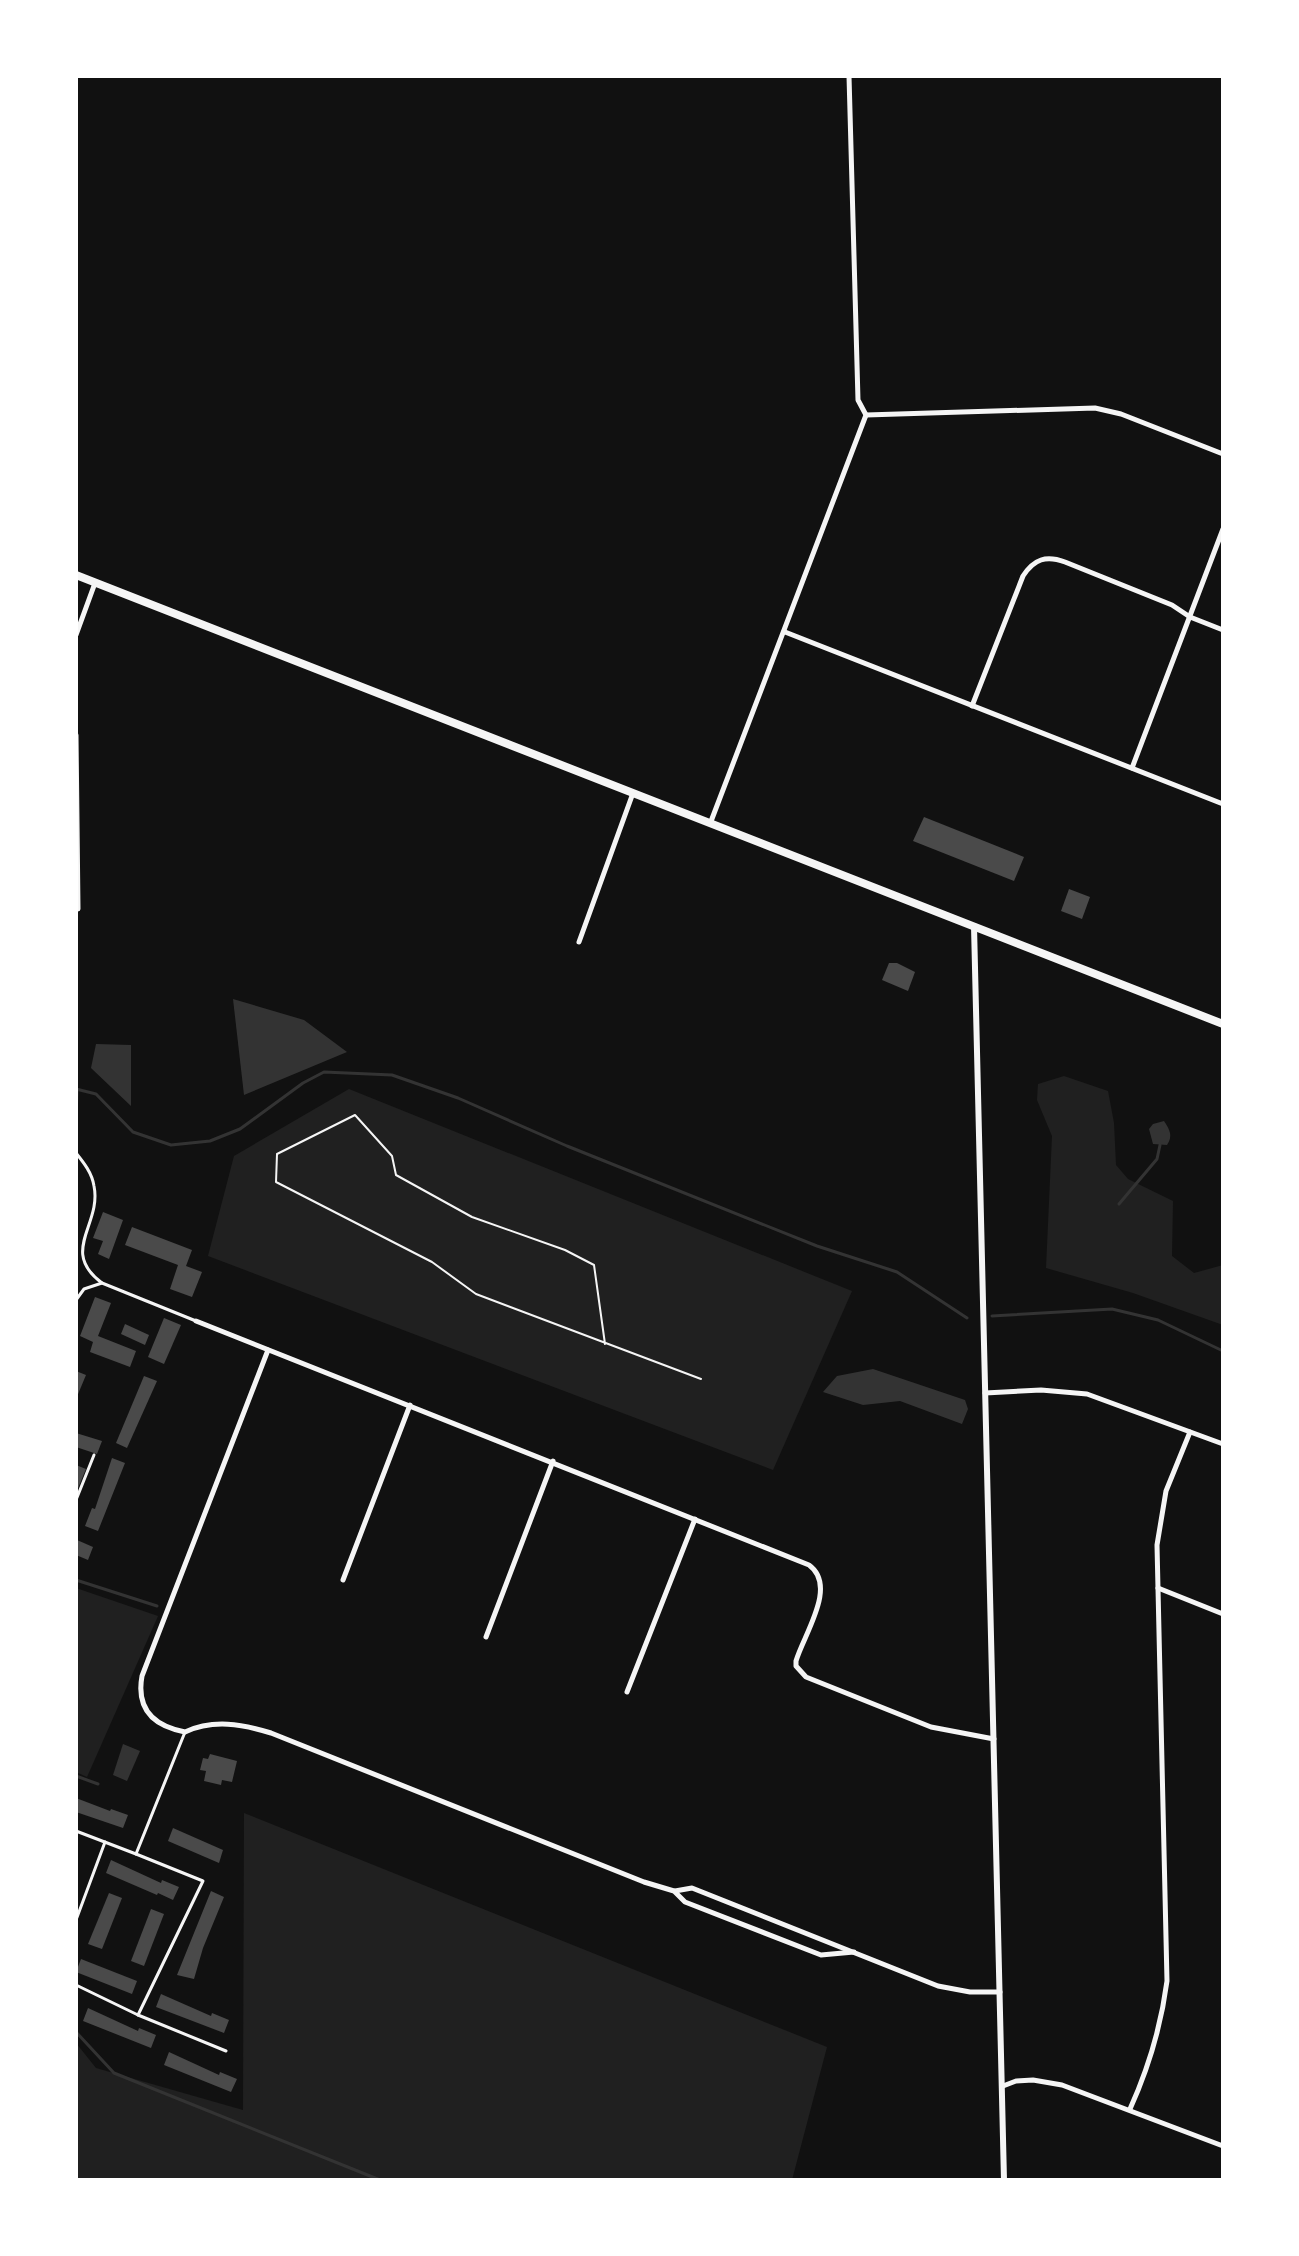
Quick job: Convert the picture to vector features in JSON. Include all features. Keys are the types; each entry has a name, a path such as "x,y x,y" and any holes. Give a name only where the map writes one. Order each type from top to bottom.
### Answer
{"main road":[{"path":"76,575 1223,1024"}],"street":[{"path":"710,825 866,415 858,400 849,76"},
{"path":"866,415 1095,408 1121,414 1223,454"},
{"path":"1132,768 1223,529"},
{"path":"972,706 1023,576 1030,565 1039,559 1065,562 1172,605 1190,617 1223,630"},
{"path":"76,635 95,582"},
{"path":"785,632 1223,804"},
{"path":"76,735 78,909"},
{"path":"579,942 633,793"},
{"path":"974,926 1004,2180"},
{"path":"196,1321 802,1561 820,1574 822,1584 820,1599 796,1661 796,1666 806,1677 931,1727 994,1739"},
{"path":"268,1350 142,1676 140,1696 149,1715 166,1726 185,1732 200,1725 214,1724 251,1727 271,1733 674,1891 685,1902 821,1955 854,1952"},
{"path":"985,1393 1041,1390 1087,1394 1223,1444"},
{"path":"343,1580 410,1405"},
{"path":"1130,2109 1151,2061 1161,2024 1167,1981 1157,1545 1161,1510 1190,1432"},
{"path":"486,1637 553,1461"},
{"path":"627,1692 695,1519"},
{"path":"1158,1588 1223,1614"},
{"path":"674,1891 692,1888 953,1990 1000,1992"},
{"path":"1003,2086 1016,2081 1049,2082 1130,2109 1223,2146"}],"lane":[{"path":"76,1153 91,1175 95,1195 82,1255 90,1274 102,1283 196,1321"},
{"path":"76,1300 84,1289 102,1283"},
{"path":"76,1500 94,1455"},
{"path":"136,1854 185,1732"},
{"path":"76,1831 203,1881 138,2015"},
{"path":"76,1920 105,1842"},
{"path":"76,1985 138,2015 226,2051"}],"path":[{"path":"605,1344 594,1265 565,1250 472,1217 396,1175 392,1156 355,1115 277,1154 276,1182 432,1262 476,1294 605,1344 701,1379"}],"shaded area":[{"path":"233,999 304,1020 347,1052 244,1095"},
{"path":"96,1044 131,1045 131,1106 91,1068"},
{"path":"1064,1076 1108,1091 1114,1123 1116,1165 1128,1179 1173,1201 1172,1256 1194,1273 1223,1265 1223,1325 1133,1293 1046,1268 1052,1136 1037,1100 1038,1084"},
{"path":"349,1089 852,1291 773,1470 208,1256 234,1156"},
{"path":"1164,1121 1170,1133 1169,1142 1167,1145 1153,1144 1149,1129 1153,1124"},
{"path":"873,1369 965,1400 968,1409 962,1424 900,1401 863,1405 823,1392 837,1376"},
{"path":"76,1588 158,1616 87,1777 76,1772"},
{"path":"123,1744 140,1751 127,1781 113,1775"},
{"path":"244,1813 827,2047 792,2180 76,2180 76,2043 96,2068 243,2110"}],"building":[{"path":"924,817 1024,857 1014,881 913,841"},
{"path":"1069,889 1090,897 1082,919 1061,911"},
{"path":"889,963 897,963 915,972 908,991 882,980"},
{"path":"103,1212 123,1220 109,1259 98,1254 103,1241 93,1238"},
{"path":"132,1227 192,1250 186,1266 202,1272 192,1297 170,1289 178,1265 125,1245"},
{"path":"95,1297 111,1303 98,1336 136,1351 130,1367 90,1352 93,1342 80,1336"},
{"path":"164,1318 181,1325 164,1364 148,1357"},
{"path":"125,1324 149,1335 145,1345 121,1334"},
{"path":"76,1371 86,1375 76,1399"},
{"path":"144,1376 157,1381 127,1448 116,1443"},
{"path":"76,1433 102,1441 97,1454 76,1447"},
{"path":"112,1458 125,1463 98,1531 85,1526 92,1508 95,1509"},
{"path":"76,1465 86,1469 76,1493"},
{"path":"77,1540 93,1547 88,1560 76,1555"},
{"path":"210,1754 237,1761 232,1782 222,1780 221,1785 204,1781 206,1771 200,1770 203,1758 208,1759"},
{"path":"76,1798 128,1815 123,1828 76,1812"},
{"path":"173,1828 223,1850 219,1863 168,1841"},
{"path":"111,1860 161,1883 162,1880 179,1887 173,1900 106,1873"},
{"path":"211,1891 224,1897 194,1979 177,1975"},
{"path":"109,1893 122,1898 102,1949 88,1944"},
{"path":"151,1909 164,1914 144,1966 131,1961"},
{"path":"81,1959 137,1981 132,1994 76,1972"},
{"path":"161,1994 211,2016 212,2013 229,2020 224,2033 156,2007"},
{"path":"88,2008 138,2031 139,2028 156,2035 151,2048 83,2021"},
{"path":"169,2052 219,2075 220,2072 237,2079 231,2092 164,2065"}],"waterway":[{"path":"76,1089 96,1094 133,1132 171,1145 210,1141 240,1129 303,1083 324,1072 392,1075 458,1098 567,1146 817,1246 897,1272 967,1318"},
{"path":"76,1119 77,1089"},
{"path":"1119,1204 1157,1159 1160,1145"},
{"path":"992,1316 1112,1309 1158,1320 1223,1351"},
{"path":"76,1580 157,1606"},
{"path":"76,1776 98,1784"},
{"path":"76,2032 114,2073 380,2180"}]}
